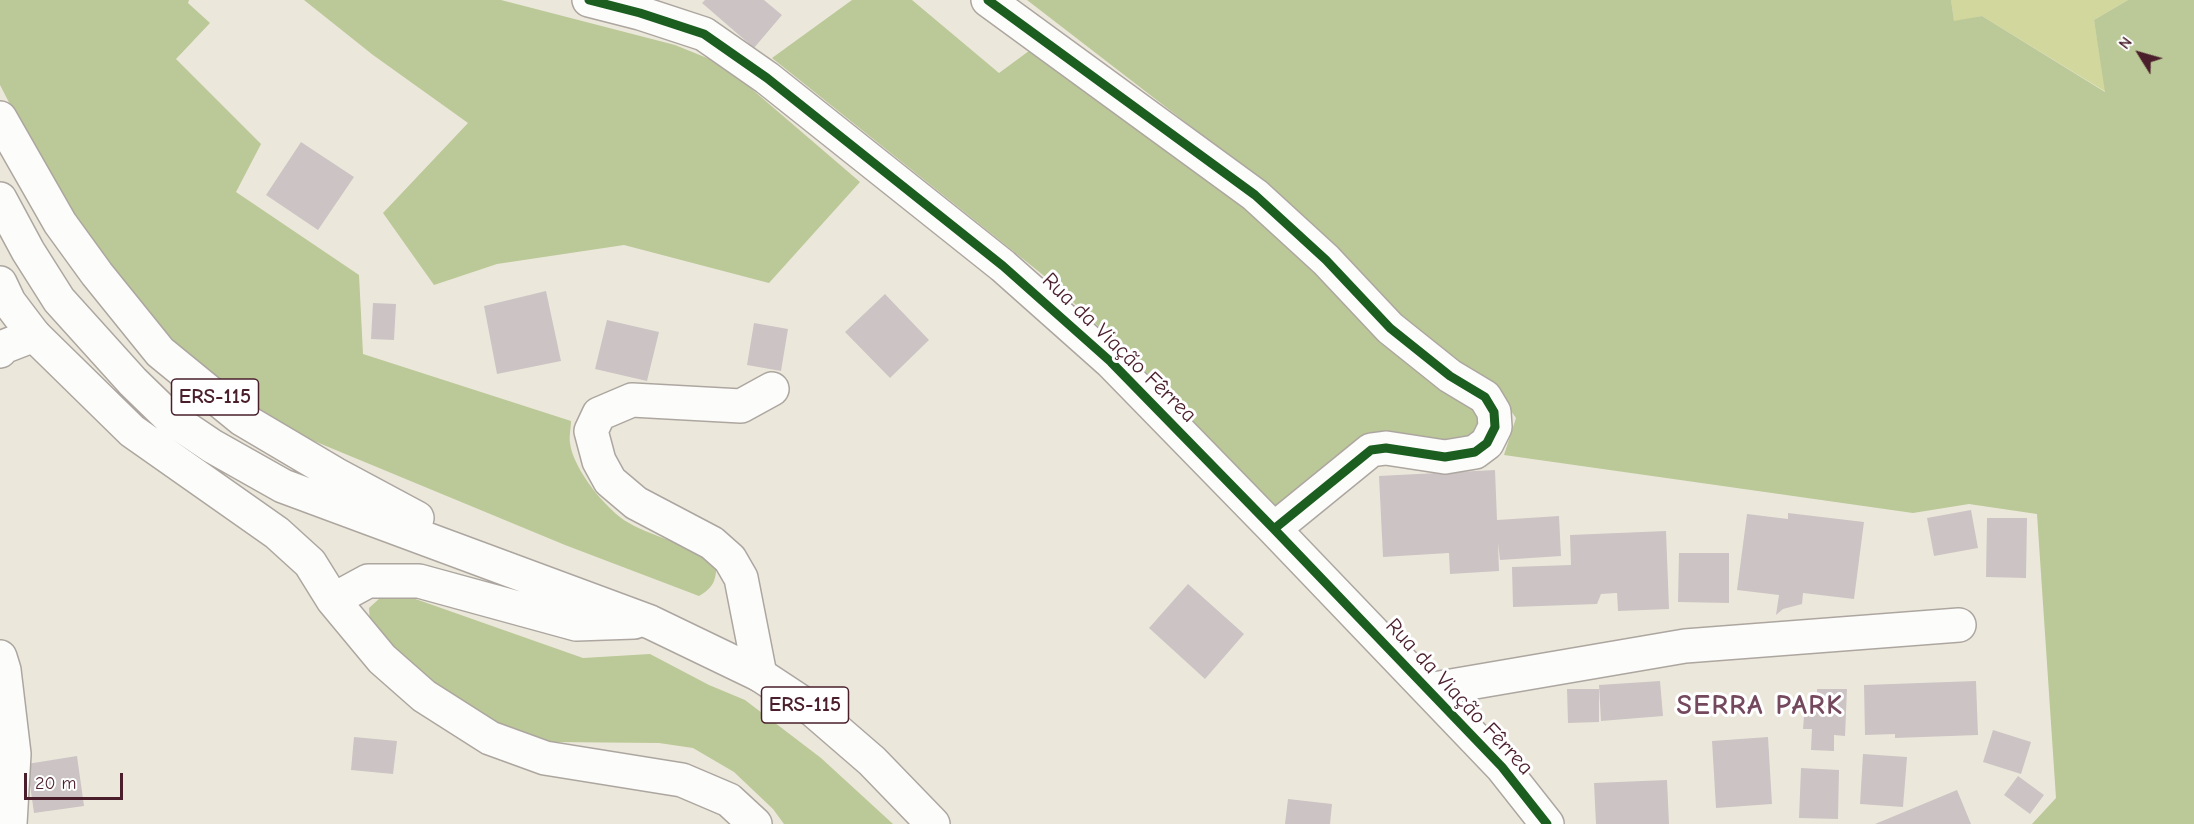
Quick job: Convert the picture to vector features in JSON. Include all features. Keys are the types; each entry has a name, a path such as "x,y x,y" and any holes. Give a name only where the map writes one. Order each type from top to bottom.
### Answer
{"main road":[{"name":"Rua da Viação Fêrrea","path":"589,0 640,13 704,34 767,78 1003,266 1111,362 1275,530 1502,767 1547,824"},
{"path":"988,0 1255,195 1326,260 1390,328 1450,376 1485,397 1494,412 1495,428 1487,443 1475,452 1445,457 1386,448 1371,450 1275,530"},
{"name":"ERS-115","path":"0,118 60,223 97,274 160,352 242,419 335,474 522,575"},
{"name":"ERS-115","path":"0,199 28,251 59,300 133,382 169,417 212,446 283,486 650,621 760,675 813,710 847,739 933,824"},
{"path":"0,283 9,302 34,335 132,431 277,533 310,563 333,600 382,659 424,696 490,738 545,758 682,780 729,800 755,824"},
{"path":"0,351 3,347 34,335"},
{"path":"760,675 741,578 730,559 712,543 636,503 610,481 599,461 591,431 599,414 632,400 741,406 772,389"},
{"path":"333,600 368,581 419,581 576,624 650,621"},
{"path":"1428,690 1685,646 1959,625"},
{"path":"0,657 4,670 14,754 10,824"}],"green space":[{"path":"0,0 189,0 188,3 210,23 176,59 261,144 236,192 359,275 363,354 571,421 572,453 584,477 601,499 629,523 696,551 716,563 715,579 711,587 699,596 565,545 256,417 162,341 56,193 0,85"},
{"path":"304,0 501,0 675,45 712,60 747,85 860,182 769,283 624,245 497,264 434,285 383,213 468,123 373,55"},
{"path":"852,0 912,0 999,73 1033,48 1246,206 1471,402 1482,426 1470,441 1442,449 1397,438 1280,512 1140,366 1053,283 772,58"},
{"path":"1027,0 1951,0 1954,21 1982,16 2105,92 2094,20 2128,0 2194,0 2194,824 2032,824 2056,798 2037,514 1969,504 1913,513 1504,455 1516,418 1496,390 1396,314 1263,182"},
{"path":"1951,0 2128,0 2094,20 2106,92 1982,16 1954,22"},
{"path":"407,596 583,658 650,654 709,685 745,700 821,758 893,824 784,824 773,809 734,772 693,748 659,743 553,742 496,724 427,683 370,625 369,608 380,598"}],"building":[{"path":"705,0 764,0 782,15 754,48 702,3"},
{"path":"301,142 354,177 318,230 266,195"},
{"path":"546,291 561,361 497,374 484,306"},
{"path":"885,294 929,340 890,378 845,332"},
{"path":"373,303 396,304 394,340 371,339"},
{"path":"607,320 659,332 647,381 595,369"},
{"path":"754,323 788,329 781,371 747,365"},
{"path":"1495,470 1497,520 1559,516 1561,556 1500,560 1498,543 1499,571 1450,574 1449,553 1383,557 1379,476"},
{"path":"1971,510 1978,548 1934,556 1927,518"},
{"path":"1788,513 1864,522 1854,599 1803,593 1802,604 1783,609 1776,615 1779,595 1737,590 1747,514 1788,519"},
{"path":"1987,518 2027,518 2026,578 1986,577"},
{"path":"1666,531 1669,609 1618,611 1617,593 1601,594 1597,604 1513,607 1512,567 1571,565 1570,535"},
{"path":"1679,553 1729,553 1729,603 1678,602"},
{"path":"1188,584 1244,634 1205,679 1149,628"},
{"path":"1660,681 1663,716 1601,721 1599,685"},
{"path":"1976,681 1978,735 1895,738 1895,734 1865,735 1864,685"},
{"path":"1567,689 1599,689 1599,722 1568,723"},
{"path":"1817,689 1847,689 1845,736 1834,735 1834,751 1811,750 1812,729 1803,729 1805,703 1817,703"},
{"path":"1993,730 2031,742 2021,774 1983,762"},
{"path":"354,737 397,741 393,774 351,770"},
{"path":"1768,737 1772,804 1716,808 1712,741"},
{"path":"1863,754 1907,757 1903,807 1860,804"},
{"path":"77,756 84,806 34,813 27,764"},
{"path":"1801,768 1839,770 1838,819 1799,818"},
{"path":"2018,776 2044,795 2030,814 2004,795"},
{"path":"1667,780 1669,824 1596,824 1594,783"},
{"path":"1957,790 1971,824 1875,824"},
{"path":"1288,799 1332,804 1330,824 1285,824"}],"cycle path":[{"path":"589,0 640,13 704,34 767,78 1003,266 1111,362 1274,529 1502,767 1547,824"},
{"path":"988,0 1255,195 1326,260 1390,328 1450,376 1485,397 1494,412 1495,427 1487,443 1475,452 1445,457 1386,448 1371,450 1274,529"}],"district":[{"name":"SERRA PARK","path":"1760,706"}]}
